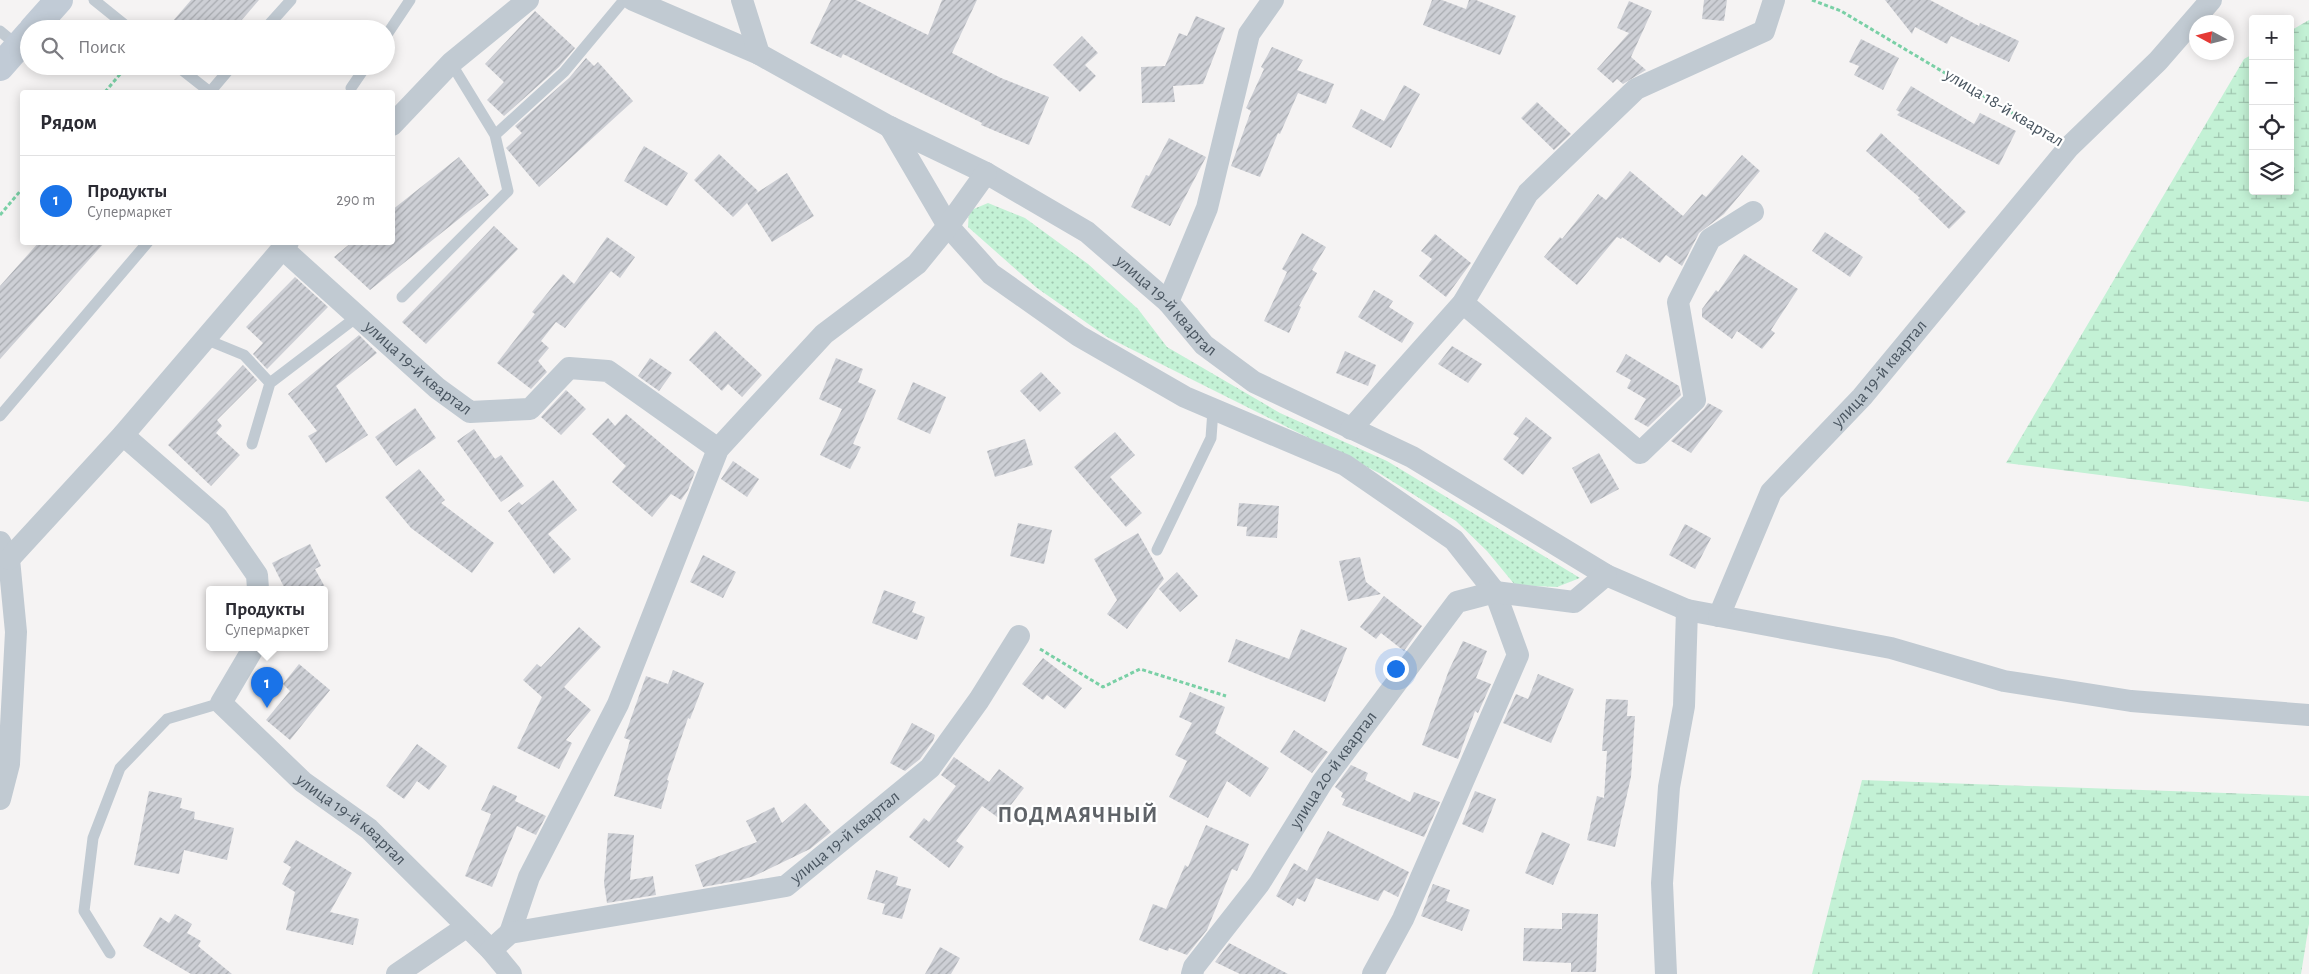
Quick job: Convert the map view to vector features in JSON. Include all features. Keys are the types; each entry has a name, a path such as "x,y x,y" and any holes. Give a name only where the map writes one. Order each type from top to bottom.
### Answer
{"street":[{"path":"37,20 59,0"},
{"path":"395,123 451,63 528,0"},
{"name":"улица 19-й квартал","path":"634,0 759,54 890,127 986,173 1087,232 1168,302 1204,345 1254,382 1412,457 1606,575 1687,610 1891,648 2004,681 2131,701 2309,715"},
{"path":"742,0 759,54"},
{"path":"1168,302 1207,208 1249,34 1273,0"},
{"path":"1351,429 1463,303 1528,193 1636,89 1764,31 1774,0"},
{"name":"улица 18-й квартал","path":"2069,147 2158,61 2212,0"},
{"path":"0,67 20,35"},
{"path":"890,127 948,226 991,274 1079,336 1213,410 1345,465 1454,540 1495,592 1518,655 1403,919 1373,974"},
{"name":"улица 19-й квартал","path":"1719,616 1771,492 1862,397 2069,147"},
{"path":"511,974 491,950 510,933 529,877 618,704 718,449 824,334 917,264 948,226 986,173"},
{"path":"1463,303 1640,453 1695,400 1678,302 1710,239 1753,212"},
{"path":"0,799 9,764 16,632 5,550 123,435 285,246"},
{"name":"улица 19-й квартал","path":"285,246 437,388 470,412 530,409 569,368 608,371 718,449"},
{"path":"123,435 217,517 258,575 258,586"},
{"name":"улица 20-й квартал","path":"1192,974 1194,967 1259,884 1323,782 1457,602 1495,592 1574,602 1606,575"},
{"path":"1666,974 1662,883 1669,787 1684,706 1687,610"},
{"name":"улица 19-й квартал","path":"510,933 786,886 930,768 978,700 1019,636"},
{"path":"221,703 252,651"},
{"name":"улица 19-й квартал","path":"221,703 303,782 369,829 491,950"},
{"path":"398,974 466,927"}],"lane":[{"path":"94,0 119,20"},
{"path":"273,20 290,0"},
{"path":"395,22 410,0"},
{"path":"495,135 564,72 624,0"},
{"path":"402,297 508,191 495,135 451,63"},
{"path":"188,75 207,90"},
{"path":"212,90 224,75"},
{"path":"351,88 360,75"},
{"path":"0,416 145,245"},
{"path":"252,444 270,383 358,316"},
{"path":"205,339 244,355 270,383"},
{"path":"1157,550 1211,438 1213,410"},
{"path":"110,953 84,911 93,838 120,768 167,719 221,703"}],"path":[{"name":"улица 18-й квартал","path":"1812,0 1841,11 2069,147"},
{"path":"107,90 119,75"},
{"path":"0,215 20,191"},
{"path":"1019,636 1103,687 1140,669 1226,696"}],"green space":[{"path":"2309,20 2309,502 2006,463 2244,59 2249,56 2249,195 2294,195 2294,29"},
{"path":"988,203 1025,218 1088,264 1138,309 1167,347 1280,413 1387,461 1580,578 1557,587 1515,585 1487,551 1456,521 1379,473 1107,337 1037,288 968,227 969,211"},
{"path":"1862,780 2309,796 2309,924 2301,974 1812,974"}],"building":[{"path":"191,0 259,0 242,20 174,20"},
{"path":"831,0 856,0 928,35 942,0 977,0 952,53 1001,78 1049,97 1029,145 981,125 982,123 843,54 841,58 810,43"},
{"path":"1432,0 1442,0 1466,9 1469,0 1476,0 1516,16 1500,55 1423,25"},
{"path":"1704,0 1727,0 1724,21 1702,19"},
{"path":"1885,0 1930,0 1979,26 1980,23 2019,41 2009,62 1951,36 1947,44 1915,27 1912,34"},
{"path":"1629,1 1652,11 1631,57 1646,70 1623,84 1617,79 1613,83 1597,69 1629,33 1617,28"},
{"path":"535,11 575,48 559,67 504,116 487,100 504,82 485,64"},
{"path":"1196,16 1225,28 1203,84 1173,86 1175,102 1142,103 1141,67 1165,66 1179,33 1187,36"},
{"path":"1082,36 1098,53 1085,65 1096,76 1080,92 1053,65"},
{"path":"1861,39 1899,58 1883,90 1854,75 1859,66 1849,62"},
{"path":"1272,47 1303,60 1297,70 1334,84 1326,104 1298,93 1280,134 1278,133 1260,177 1231,166 1251,111 1246,108 1264,69 1261,67"},
{"path":"586,58 594,66 598,62 633,101 539,187 506,148 522,133 515,126 569,78"},
{"path":"1404,85 1420,94 1391,148 1352,127 1361,109 1384,121"},
{"path":"1911,86 1974,124 1980,113 2016,131 1999,165 1897,115 1900,112 1896,110"},
{"path":"1537,102 1571,134 1554,150 1521,118"},
{"path":"1881,133 1966,212 1949,229 1918,199 1920,198 1866,151"},
{"path":"1169,138 1206,157 1170,226 1131,207 1146,175 1149,176"},
{"path":"644,146 688,173 667,206 624,181"},
{"path":"719,154 758,191 755,194 787,173 814,216 772,242 747,203 733,217 694,180"},
{"path":"1742,155 1760,171 1724,214 1699,233 1682,266 1666,255 1660,263 1622,237 1621,239 1617,237 1577,285 1544,257 1560,237 1562,239 1598,194 1606,200 1630,171 1683,216 1702,194 1706,197"},
{"path":"459,157 489,195 370,290 334,257 348,245 395,245 395,208"},
{"path":"494,226 518,249 426,344 402,322"},
{"path":"1825,232 1863,257 1850,277 1812,251"},
{"path":"1302,233 1326,247 1312,270 1317,273 1299,306 1301,307 1289,333 1264,321 1287,272 1282,269"},
{"path":"1435,234 1471,263 1446,297 1419,276 1432,259 1421,251"},
{"path":"607,237 635,257 620,278 611,271 565,328 556,322 541,341 549,348 538,361 547,372 531,389 497,363 535,314 532,312 563,274 574,284"},
{"path":"36,245 102,245 0,359 0,286"},
{"path":"1744,254 1798,289 1771,330 1775,333 1762,349 1737,331 1732,339 1702,317 1702,309 1716,290 1718,292"},
{"path":"295,277 328,307 267,369 253,354 263,343 246,327"},
{"path":"1374,290 1393,301 1389,307 1414,323 1402,343 1358,317"},
{"path":"715,331 762,375 742,397 728,384 722,391 689,360"},
{"path":"359,335 377,353 336,386 368,435 326,463 308,436 317,431 288,394"},
{"path":"1452,346 1482,364 1468,383 1438,364"},
{"path":"1345,351 1376,365 1368,386 1336,373"},
{"path":"1626,354 1679,386 1681,395 1648,427 1634,419 1646,399 1627,388 1631,380 1616,372"},
{"path":"650,358 672,373 659,391 638,376"},
{"path":"836,358 863,369 858,382 876,390 853,444 861,447 850,469 820,455 842,409 819,399"},
{"path":"243,365 257,380 217,420 222,426 216,433 240,455 211,486 168,445"},
{"path":"1041,372 1061,393 1040,412 1020,391"},
{"path":"913,382 946,397 930,434 897,419"},
{"path":"566,390 586,409 561,435 541,417"},
{"path":"1708,403 1723,411 1691,453 1671,441 1704,409"},
{"path":"415,408 436,438 396,466 375,437"},
{"path":"626,414 695,472 688,490 681,500 671,494 652,517 612,482 626,466 592,434 608,418 615,426"},
{"path":"1526,417 1552,438 1523,475 1503,459 1519,438 1513,434"},
{"path":"474,429 495,459 501,455 524,486 501,502 457,441"},
{"path":"1115,432 1135,455 1110,477 1142,513 1126,527 1074,467"},
{"path":"1025,439 1033,465 995,477 987,451"},
{"path":"1599,453 1619,489 1591,504 1572,468"},
{"path":"733,461 759,479 747,497 721,479"},
{"path":"419,469 445,500 441,503 494,543 472,573 411,528 385,497"},
{"path":"553,480 577,510 548,534 571,559 554,574 508,511 519,502 522,505"},
{"path":"1239,503 1279,506 1277,538 1246,536 1247,527 1237,526"},
{"path":"1018,523 1052,530 1044,564 1010,556"},
{"path":"1685,524 1711,538 1695,569 1669,555"},
{"path":"1138,533 1164,579 1127,629 1107,614 1117,600 1094,559"},
{"path":"310,544 321,566 315,569 324,586 284,586 272,563"},
{"path":"703,555 736,572 723,598 690,582"},
{"path":"1360,557 1366,582 1381,594 1348,601 1339,561"},
{"path":"1177,572 1198,596 1180,612 1159,589"},
{"path":"884,590 916,602 912,612 925,617 917,640 872,623"},
{"path":"1384,596 1422,626 1404,651 1381,633 1376,639 1360,627"},
{"path":"579,627 601,647 564,687 591,710 566,740 572,743 559,769 517,748 542,697 523,680 537,664 541,667"},
{"path":"1301,629 1347,648 1325,702 1228,662 1236,639 1289,659"},
{"path":"1463,641 1487,651 1476,678 1491,684 1478,713 1475,711 1458,759 1422,745 1449,670"},
{"path":"1043,658 1082,688 1065,709 1047,695 1043,700 1022,684"},
{"path":"299,664 330,690 290,740 266,720 290,691 283,684"},
{"path":"673,670 704,683 690,719 688,718 667,780 669,781 661,809 614,796 630,740 624,738 646,676 668,684"},
{"path":"1538,674 1574,689 1551,743 1503,723 1516,694 1528,699"},
{"path":"1190,692 1225,707 1215,733 1269,768 1250,797 1227,781 1208,818 1169,797 1187,761 1175,755 1192,723 1179,717"},
{"path":"1606,699 1628,700 1627,716 1635,716 1631,777 1615,847 1587,840 1597,796 1604,798 1607,751 1602,751"},
{"path":"912,723 935,735 920,759 905,771 890,763"},
{"path":"1294,730 1328,752 1312,773 1280,752"},
{"path":"417,744 447,766 429,790 417,781 404,799 386,786"},
{"path":"954,757 989,782 999,769 1024,788 1000,819 982,806 956,841 964,847 949,868 909,837 924,818 929,822 956,786 941,775"},
{"path":"1351,765 1368,773 1365,780 1410,802 1414,792 1440,802 1424,837 1342,805 1345,799 1341,797 1343,793 1335,787"},
{"path":"493,785 517,796 515,801 546,816 536,835 517,826 492,887 465,876 491,814 481,810"},
{"path":"149,791 182,798 180,808 195,812 194,819 234,828 227,860 184,850 179,874 134,865"},
{"path":"1475,791 1496,799 1483,833 1462,824"},
{"path":"805,803 831,832 810,849 754,876 703,887 695,865 757,842 746,821 774,807 782,823"},
{"path":"1206,825 1249,844 1237,871 1232,869 1207,930 1187,955 1169,948 1168,951 1139,940 1153,904 1166,909 1185,865 1188,867"},
{"path":"1328,831 1409,872 1398,897 1384,890 1378,901 1316,878 1305,902 1297,898 1293,906 1276,896 1294,863 1307,871"},
{"path":"1542,832 1570,844 1553,885 1525,873"},
{"path":"608,833 634,835 630,880 653,876 656,895 607,903 604,883"},
{"path":"296,840 352,873 330,912 359,919 353,945 286,930 295,892 282,884 291,867 283,862"},
{"path":"876,870 898,877 896,885 911,889 902,919 882,914 885,904 867,899"},
{"path":"1433,884 1450,890 1446,901 1470,910 1462,931 1421,916"},
{"path":"1562,913 1598,914 1596,972 1571,972 1571,963 1523,961 1524,928 1562,929"},
{"path":"175,914 192,924 187,933 201,941 198,946 232,974 191,974 143,946 160,917 169,923"},
{"path":"1229,943 1288,974 1240,974 1215,962"},
{"path":"940,947 960,958 951,974 925,974"}],"place":[{"name":"Продукты","path":"267,708"}],"district":[{"name":"ПОДМАЯЧНЫЙ","path":"1078,815"}]}
